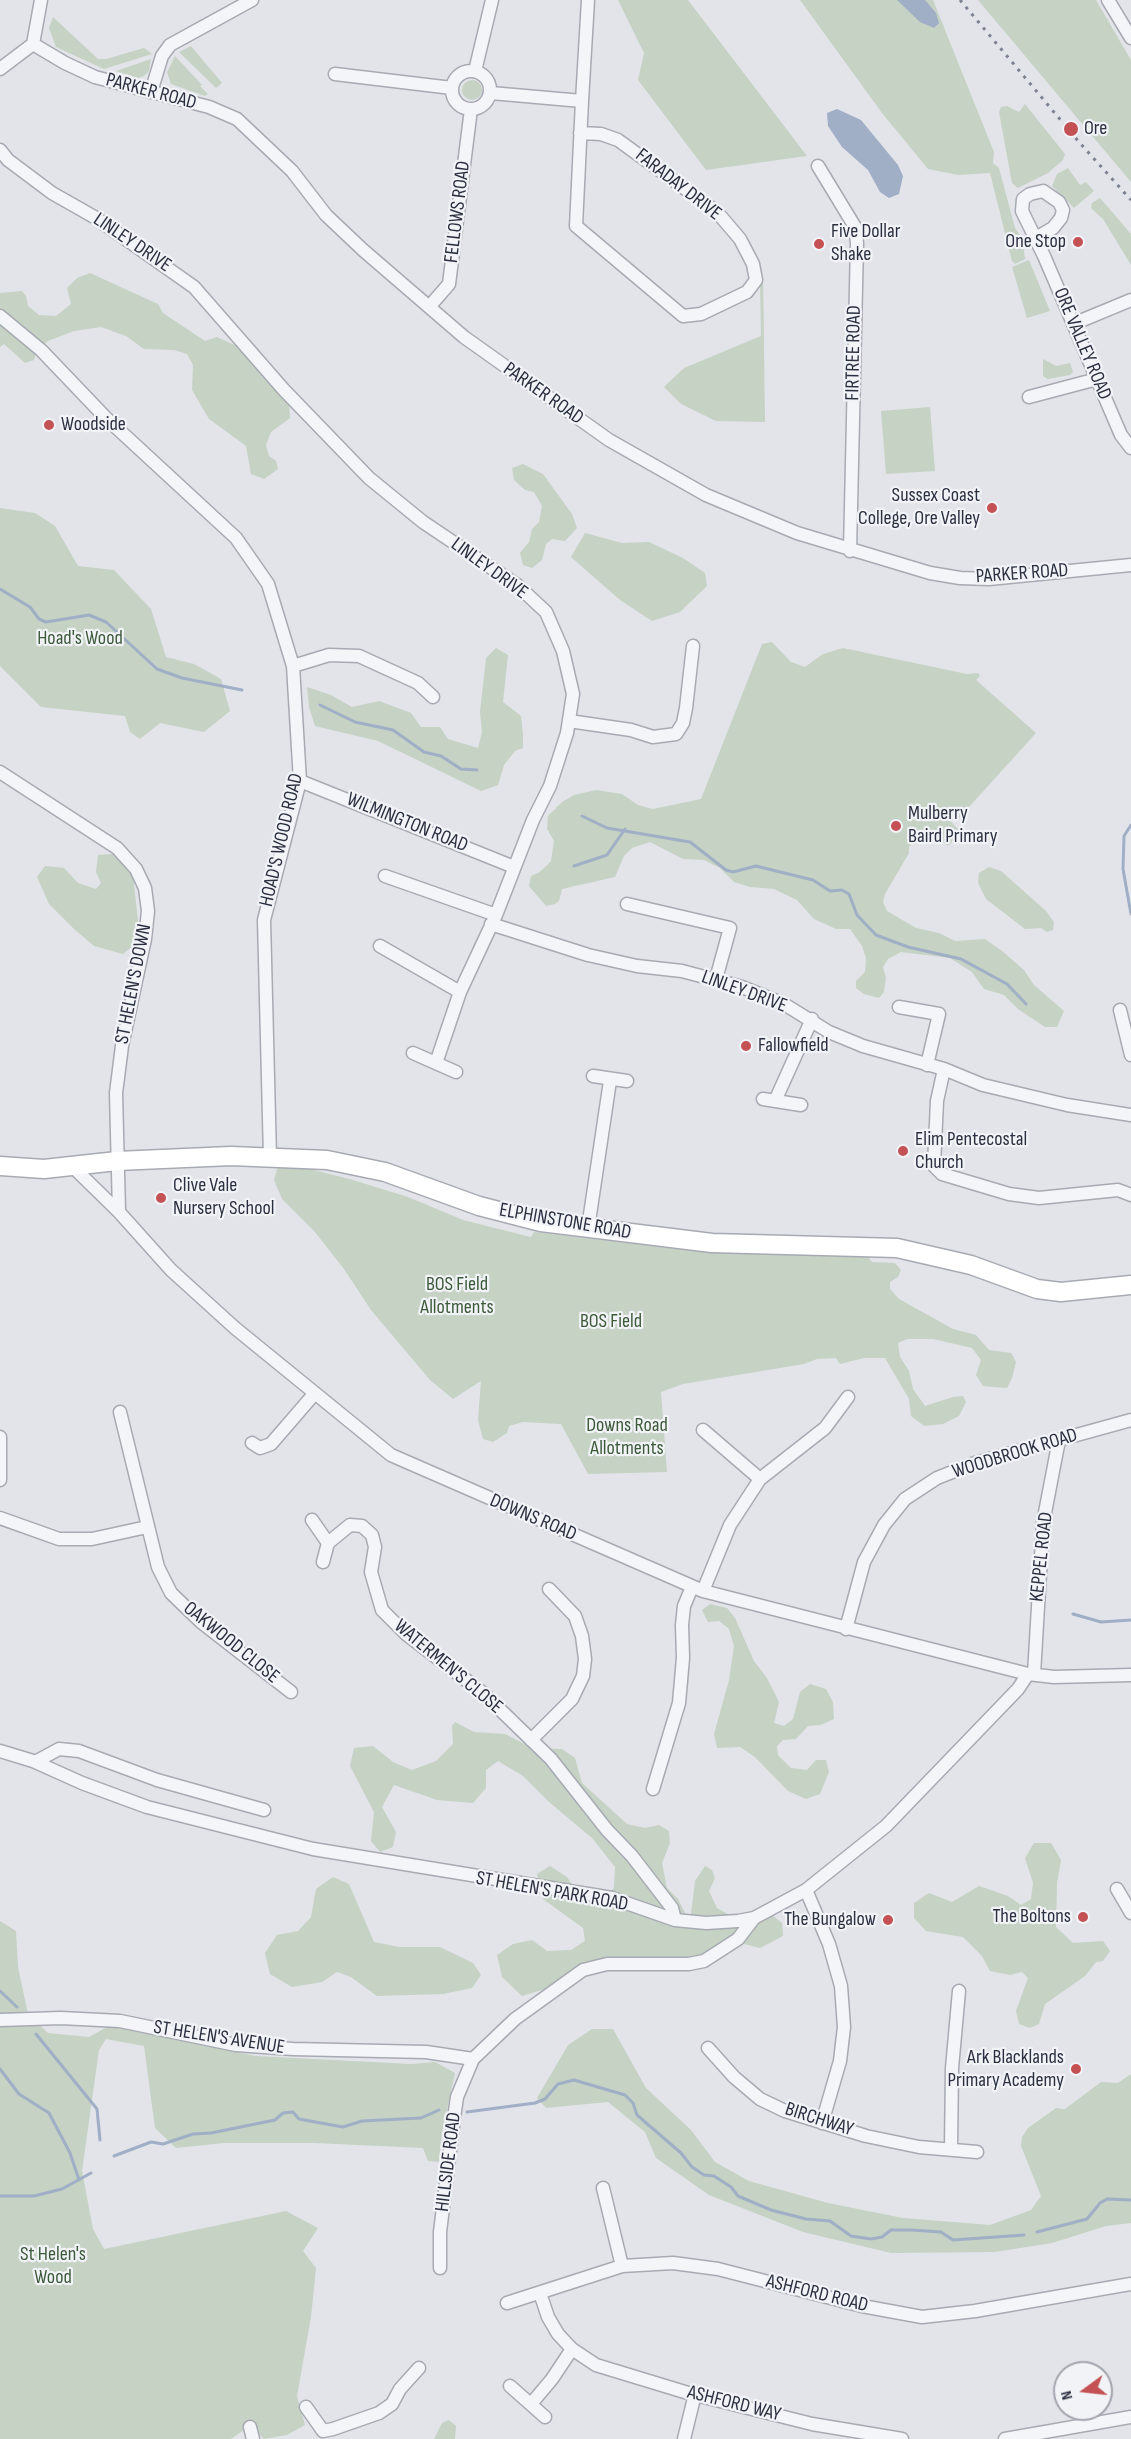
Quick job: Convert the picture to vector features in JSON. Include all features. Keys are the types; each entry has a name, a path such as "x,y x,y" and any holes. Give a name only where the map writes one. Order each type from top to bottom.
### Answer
{"street":[{"path":"2,65 33,44 41,0"},
{"path":"152,92 162,56 170,45 252,0"},
{"path":"475,71 492,0"},
{"path":"580,133 588,0"},
{"path":"1108,0 1131,38"},
{"name":"PARKER ROAD","path":"33,44 95,77 209,107 237,119 292,171 326,215 399,283 506,369 637,458 683,484 741,511 850,550 930,573 977,579 1131,566"},
{"path":"475,71 485,77 491,93 482,106 471,110 456,102 452,88 459,76 475,71"},
{"path":"335,74 452,88"},
{"path":"491,93 582,101"},
{"name":"FELLOWS ROAD","path":"429,307 449,284 471,110"},
{"name":"FARADAY DRIVE","path":"580,133 601,134 618,140 717,212 740,239 753,264 756,280 747,292 701,314 683,316 576,226 580,133"},
{"name":"LINLEY DRIVE","path":"0,150 8,160 52,193 96,218 194,286 284,390 369,478 423,522 517,585 546,612 563,651 573,694 569,721 550,786 494,919 588,955 716,979 784,1004 812,1019 829,1032 862,1046 944,1069 994,1088 1067,1105 1131,1115"},
{"name":"FIRTREE ROAD","path":"818,166 855,227 857,243 850,550"},
{"name":"ORE VALLEY ROAD","path":"1036,237 1121,435 1131,448"},
{"path":"1073,324 1131,300"},
{"name":"HOAD'S WOOD ROAD","path":"0,316 41,350 106,418 236,538 268,584 294,666 300,781 264,920 270,1156"},
{"path":"1029,397 1096,379"},
{"path":"569,721 631,730 653,736 676,734 683,723 686,708 693,646"},
{"path":"294,666 329,655 359,656 418,682 433,697"},
{"name":"ST HELEN'S DOWN","path":"0,772 117,848 136,869 145,888 148,911 145,939 122,1046 117,1093 117,1161"},
{"name":"WILMINGTON ROAD","path":"300,781 514,867"},
{"path":"385,876 494,919 460,992 436,1063"},
{"path":"627,904 730,928 716,979"},
{"path":"380,946 460,992"},
{"path":"898,1007 939,1014 927,1065"},
{"path":"1120,1010 1131,1055"},
{"path":"801,1105 769,1100 812,1019"},
{"path":"413,1053 456,1072"},
{"path":"944,1069 937,1101 934,1166 942,1174 1009,1194 1039,1198 1118,1190 1131,1195"},
{"path":"593,1076 627,1081"},
{"path":"588,1228 610,1080"},
{"name":"ELPHINSTONE ROAD","path":"0,1166 44,1168 117,1161 270,1156 349,1163 385,1172 507,1214 588,1228 712,1243 897,1248 971,1265 1011,1281 1045,1290 1082,1291 1131,1285"},
{"path":"117,1161 120,1212"},
{"name":"DOWNS ROAD","path":"72,1166 120,1212 171,1270 235,1328 390,1455 698,1589 846,1629 1031,1674"},
{"path":"252,1443 260,1448 271,1444 315,1393"},
{"path":"642,1777 654,1784 679,1703 684,1606 698,1589 730,1525 760,1479 817,1436 848,1397"},
{"name":"OAKWOOD CLOSE","path":"120,1412 158,1567 171,1593 201,1622 291,1692"},
{"name":"WOODBROOK ROAD","path":"846,1629 864,1562 888,1518 905,1499 937,1478 975,1463 1131,1420"},
{"path":"711,1431 760,1479"},
{"path":"0,1437 0,1480"},
{"name":"KEPPEL ROAD","path":"1031,1674 1043,1523 1059,1440"},
{"path":"0,1518 60,1539 92,1539 147,1527"},
{"path":"312,1520 328,1543 323,1562"},
{"name":"WATERMEN'S CLOSE","path":"328,1543 350,1525 362,1526 372,1535 375,1547 372,1572 382,1610 421,1647 483,1693 551,1759 632,1856 672,1908 675,1920"},
{"path":"531,1740 572,1699 583,1676 585,1659 582,1636 575,1616 549,1589"},
{"path":"1031,1674 1054,1677 1131,1675"},
{"name":"ST HELEN'S PARK ROAD","path":"0,1751 35,1762 82,1783 147,1807 226,1829 313,1849 612,1898 675,1920 706,1923 754,1918 806,1890 886,1826 1031,1674"},
{"path":"35,1762 59,1749 79,1751 157,1780 264,1810"},
{"path":"1117,1889 1131,1913"},
{"path":"806,1890 829,1944 841,1986 844,2027 840,2061 822,2123"},
{"path":"473,2059 515,2019 583,1970 607,1964 681,1965 704,1961 738,1939 754,1918"},
{"path":"951,2149 952,2068 959,1991"},
{"name":"ST HELEN'S AVENUE","path":"0,2020 61,2018 120,2021 237,2045 293,2049 426,2052 473,2059"},
{"name":"BIRCHWAY","path":"708,2048 734,2078 760,2098 785,2111 822,2123 919,2147 977,2152"},
{"name":"HILLSIDE ROAD","path":"440,2268 440,2232 454,2118 458,2097 473,2059"},
{"path":"603,2188 622,2266"},
{"name":"ASHFORD ROAD","path":"507,2303 622,2266 673,2263 708,2267 862,2306 922,2317 975,2311 1131,2284"},
{"name":"ASHFORD WAY","path":"540,2293 548,2317 558,2334 572,2349 596,2365 695,2394 812,2424 902,2439"},
{"path":"531,2404 552,2379 572,2349"},
{"path":"306,2407 323,2431 333,2429 379,2413 392,2404 400,2389 419,2368"},
{"path":"510,2386 546,2417"},
{"path":"684,2439 695,2394"},
{"path":"1005,2439 1131,2417"}],"green space":[{"path":"618,0 688,0 807,156 706,170 638,80 644,53"},
{"path":"800,0 933,0 994,152 993,163 999,168 1015,228 1022,238 1025,259 1015,264 1012,261 990,173 958,175 928,169 882,113"},
{"path":"978,0 1096,0 1131,60 1131,182"},
{"path":"53,17 98,59 106,59 144,48 152,54 104,69 56,47 49,28"},
{"path":"191,46 222,83 216,88 179,52"},
{"path":"175,56 208,94 205,96 171,84 167,72"},
{"path":"151,59 149,71 144,76 138,78 116,71"},
{"path":"468,80 476,80 482,86 482,94 476,100 468,100 462,94 462,86"},
{"path":"1025,104 1065,154 1063,160 1048,173 1018,188 1012,183 999,112 1001,107 1007,106 1019,112"},
{"path":"1068,168 1080,185 1086,182 1094,191 1074,208 1052,186 1057,174"},
{"path":"1100,198 1131,234 1131,265 1103,219 1091,208 1092,203"},
{"path":"1029,260 1050,311 1027,318 1012,267"},
{"path":"90,273 158,304 163,313 205,341 217,337 239,347 289,402 290,418 271,432 266,445 269,456 276,461 278,469 264,479 251,474 246,446 209,419 192,390 193,365 187,354 174,350 144,349 126,336 101,327 74,331 48,341 37,351 34,360 25,363 4,344 0,347 0,293 22,291 26,296 28,306 39,315 56,316 71,304 67,288 77,278"},
{"path":"760,276 763,276 765,422 716,421 681,404 664,387 684,368 761,336"},
{"path":"1043,359 1056,366 1070,363 1073,372 1070,375 1048,379 1043,376"},
{"path":"930,407 935,471 886,474 881,411"},
{"path":"523,464 543,474 572,514 577,528 565,541 552,539 546,544 542,560 532,568 523,565 520,553 529,542 532,529 539,522 542,506 534,492 525,490 514,480 512,468"},
{"name":"Hoad's Wood","path":"0,508 35,513 55,526 78,566 114,570 151,609 166,657 194,664 221,679 230,711 204,732 160,723 140,739 130,732 125,716 41,707 0,666"},
{"path":"585,533 622,543 649,542 683,558 705,573 707,586 680,612 652,621 620,600 571,557"},
{"path":"772,642 791,662 805,667 823,654 843,648 967,674 978,673 980,676 976,680 1036,733 959,818 956,816 951,822 961,832 948,846 926,828 909,847 909,853 885,894 883,902 887,911 916,928 939,933 955,941 985,939 1002,951 1024,970 1034,985 1064,1011 1057,1027 1045,1027 1018,1009 1004,995 984,989 972,972 950,958 901,952 888,959 883,967 886,978 884,992 879,998 864,994 856,988 856,981 865,972 866,958 862,946 850,929 836,929 814,919 797,900 774,889 750,887 734,882 720,868 704,860 683,859 650,842 632,848 624,856 615,877 562,889 559,901 555,904 546,906 529,886 531,876 540,872 551,861 554,841 547,829 548,816 562,802 574,795 596,790 622,794 638,805 653,809 701,799 762,644"},
{"path":"496,648 508,655 503,702 521,716 523,735 523,748 515,751 504,765 498,785 481,791 378,741 315,726 309,707 307,687 331,695 352,707 379,701 411,713 421,727 440,727 448,739 478,748 482,732 480,712 486,658"},
{"path":"113,854 133,875 139,930 134,945 123,954 94,946 74,929 49,904 37,877 45,866 64,868 78,883 96,889 101,883 96,872 98,855"},
{"path":"989,867 1001,871 1046,911 1054,922 1053,930 1047,932 1041,928 1025,929 986,899 978,883 979,873"},
{"path":"278,1166 310,1169 353,1180 408,1197 463,1220 531,1237 534,1232 703,1252 868,1257 872,1262 895,1263 901,1270 898,1277 890,1282 890,1289 899,1299 953,1329 976,1335 989,1350 1011,1353 1016,1362 1012,1378 1007,1388 983,1386 976,1375 981,1360 972,1348 933,1339 907,1339 898,1343 900,1357 909,1371 913,1389 925,1406 963,1396 966,1402 959,1416 943,1424 924,1426 911,1416 909,1399 885,1358 864,1358 840,1364 836,1358 817,1359 804,1364 683,1384 661,1392 667,1472 588,1474 561,1424 523,1422 509,1426 507,1433 493,1442 483,1439 478,1420 481,1381 453,1399 430,1380 371,1310 344,1269 315,1232 282,1199 274,1180"},
{"path":"710,1604 727,1608 735,1618 754,1661 767,1678 779,1702 774,1723 784,1726 793,1719 800,1692 810,1684 826,1689 833,1702 834,1719 821,1725 808,1726 796,1739 783,1740 777,1746 778,1755 791,1768 807,1770 816,1760 826,1760 829,1772 820,1794 806,1799 788,1791 755,1757 740,1747 717,1748 714,1734 729,1680 734,1646 729,1629 719,1621 708,1622 702,1610"},
{"path":"455,1722 474,1732 505,1734 532,1748 562,1749 575,1758 582,1783 627,1824 645,1828 659,1825 669,1831 670,1843 662,1863 667,1888 678,1899 686,1915 691,1914 695,1881 705,1866 712,1870 715,1878 709,1891 717,1908 746,1924 772,1915 782,1923 783,1936 760,1948 744,1944 724,1952 673,1962 607,1958 573,1970 545,1989 522,1996 502,1977 497,1955 513,1944 532,1940 547,1951 571,1950 585,1941 583,1928 543,1899 537,1874 550,1866 567,1877 582,1900 598,1901 614,1888 615,1867 592,1838 549,1802 523,1776 498,1761 486,1770 486,1788 473,1803 437,1800 394,1785 382,1807 396,1832 393,1847 380,1852 371,1841 374,1812 350,1766 354,1748 373,1746 393,1762 412,1770 436,1761 453,1744 452,1726"},
{"path":"1034,1843 1051,1843 1061,1860 1057,1883 1056,1927 1073,1943 1103,1941 1110,1951 1103,1961 1096,1962 1085,1976 1045,2004 1039,2024 1030,2028 1019,2024 1016,2011 1028,1978 1022,1972 1010,1975 990,1971 982,1956 963,1937 926,1931 914,1918 914,1903 929,1893 952,1902 979,1886 1008,1896 1021,1905 1031,1899 1033,1883 1025,1858"},
{"path":"333,1877 349,1884 374,1942 399,1947 440,1947 473,1963 481,1975 472,1988 443,1994 377,1996 351,1977 337,1972 322,1982 292,1987 270,1974 265,1953 277,1935 298,1931 311,1917 316,1889"},
{"name":"St Helen's Wood","path":"0,1921 16,1931 18,1967 28,2014 48,2033 89,2037 109,2026 255,2056 411,2064 435,2062 455,2073 442,2132 439,2162 428,2161 423,2148 314,2143 224,2143 176,2148 155,2128 144,2046 106,2039 99,2050 82,2171 93,2229 104,2249 286,2211 318,2228 303,2251 316,2268 311,2317 297,2396 305,2425 287,2435 264,2439 251,2425 231,2439 0,2439"},
{"path":"592,2029 613,2029 646,2088 691,2130 715,2162 749,2181 828,2203 903,2218 990,2225 1031,2210 1041,2196 1021,2146 1022,2137 1028,2128 1056,2108 1065,2109 1101,2082 1118,2083 1131,2074 1131,2223 1106,2226 1052,2243 995,2252 891,2253 803,2232 709,2195 656,2158 645,2132 608,2102 546,2108 537,2098 568,2045"},
{"path":"449,2420 456,2426 455,2439 434,2439 442,2423"}],"water":[{"path":"897,0 925,0 936,13 939,23 934,28 920,22"},
{"path":"837,109 861,120 898,165 903,176 899,194 889,198 880,192 868,170 842,147 828,126 827,113"}],"waterway":[{"path":"0,589 30,607 39,619 46,622 89,615 106,622 157,669 182,678 242,690"},
{"path":"320,705 355,722 393,730 424,752 441,756 461,769 477,770"},
{"path":"582,816 607,828 690,842 726,870 733,872 756,866 813,880 830,891 842,890 849,894 857,915 876,935 908,947 961,959 1007,984 1026,1004"},
{"path":"1131,825 1124,836 1123,869 1131,914"},
{"path":"574,866 607,855 625,829"},
{"path":"1073,1614 1101,1622 1131,1620"},
{"path":"0,1991 17,2007"},
{"path":"36,2034 97,2109 100,2140"},
{"path":"0,2069 19,2094 49,2113 70,2153 79,2180"},
{"path":"467,2112 535,2103 545,2099 558,2084 574,2080 625,2095 633,2103 637,2115 681,2153 692,2167 704,2175 714,2176 731,2187 738,2196 771,2210 806,2219 830,2221 851,2236 871,2239 882,2237 891,2230 941,2232 953,2240 1024,2235"},
{"path":"114,2156 151,2142 163,2144 193,2134 211,2133 275,2120 283,2113 293,2112 299,2119 343,2127 362,2121 421,2118 439,2110"},
{"path":"0,2196 34,2196 62,2189 91,2173"},
{"path":"1037,2232 1087,2219 1100,2203 1107,2199 1131,2200"}],"railway":[{"path":"960,0 1079,142 1131,200"}],"place":[{"name":"Ore","path":"1071,129"},
{"name":"One Stop","path":"1078,242"},
{"name":"Five Dollar Shake","path":"819,244"},
{"name":"Woodside","path":"49,425"},
{"name":"Sussex Coast College, Ore Valley","path":"992,508"},
{"name":"Mulberry Baird Primary","path":"896,826"},
{"name":"Fallowfield","path":"746,1046"},
{"name":"Elim Pentecostal Church","path":"903,1151"},
{"name":"Clive Vale Nursery School","path":"161,1198"},
{"name":"The Boltons","path":"1083,1917"},
{"name":"The Bungalow","path":"888,1920"},
{"name":"Ark Blacklands Primary Academy","path":"1076,2069"}],"park label":[{"name":"BOS Field Allotments","path":"457,1296"},
{"name":"BOS Field","path":"611,1322"},
{"name":"Downs Road Allotments","path":"627,1438"}]}
